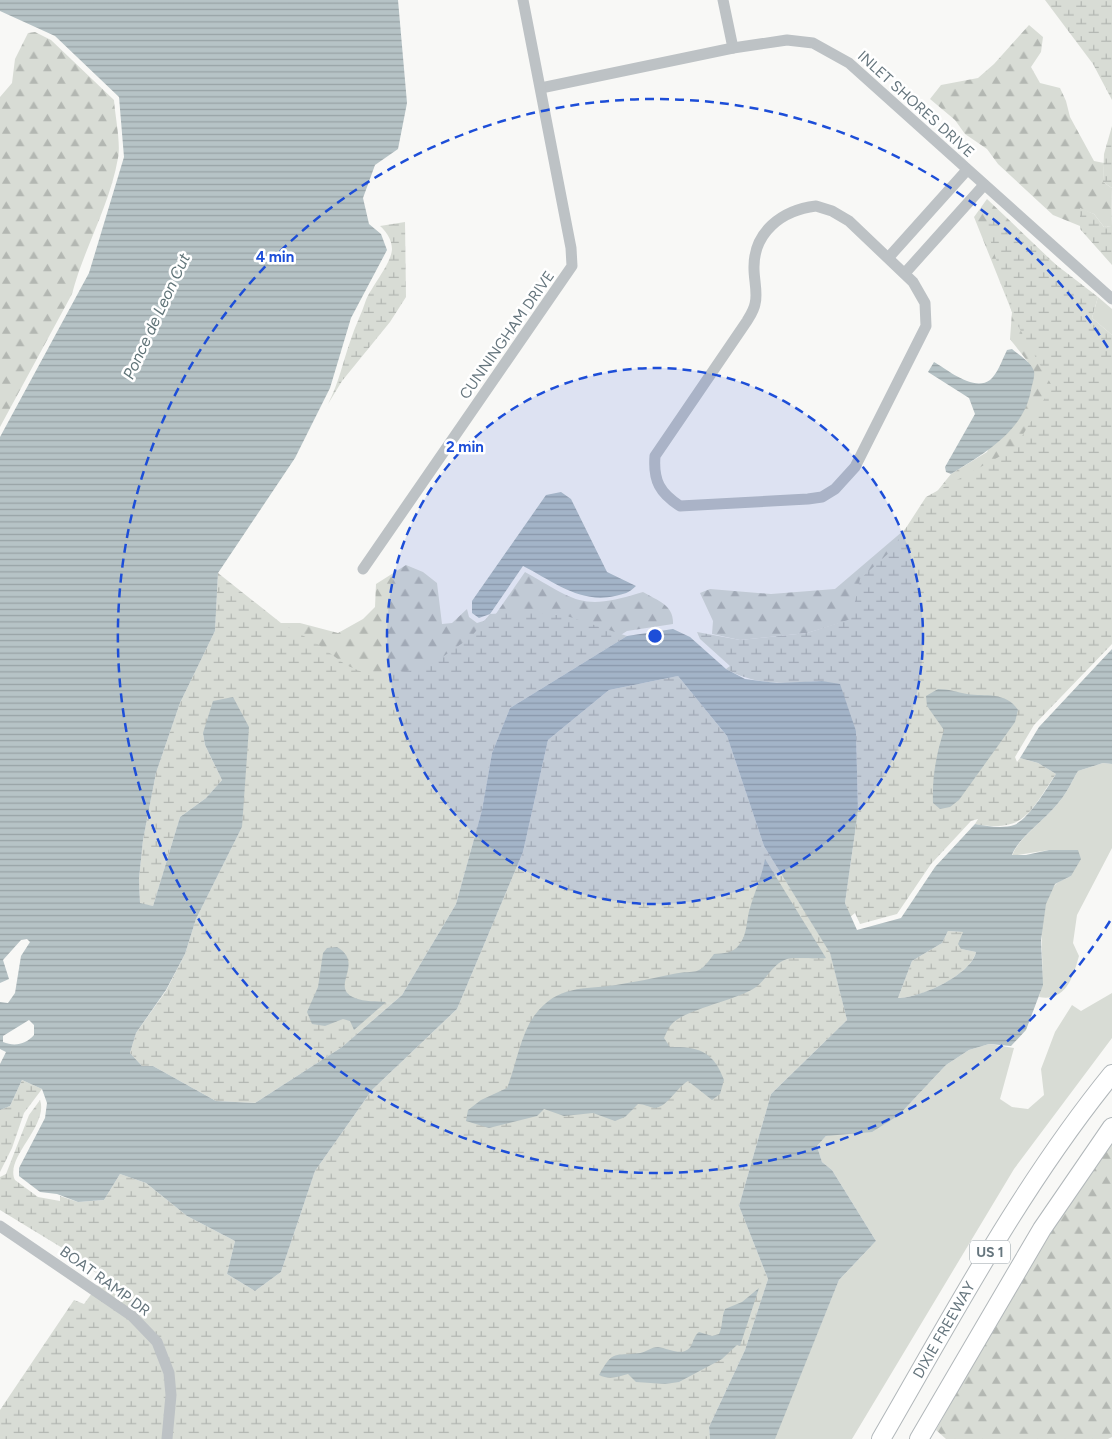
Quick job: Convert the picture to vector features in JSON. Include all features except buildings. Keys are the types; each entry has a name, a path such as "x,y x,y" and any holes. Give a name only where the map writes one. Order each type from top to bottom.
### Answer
{"main road":[{"name":"DIXIE FREEWAY","path":"881,1439 1012,1215 1039,1174 1112,1074"},
{"name":"US 1","path":"920,1439 1042,1229 1112,1127"}],"street":[{"name":"CUNNINGHAM DRIVE","path":"363,569 572,266 571,248 523,0"},
{"path":"723,0 733,48"},
{"name":"INLET SHORES DRIVE","path":"541,88 733,48 787,40 813,43 849,63 1112,299"},
{"path":"889,257 968,170"},
{"path":"905,273 984,185"},
{"path":"816,206 832,211 849,221 905,273 920,291 925,303 926,326 856,467 835,490 822,497 808,499 694,507 680,506 667,497 657,486 654,471 655,456 747,321 756,303 754,266 756,246 767,229 781,216 799,208 816,206"},
{"name":"BOAT RAMP DR","path":"0,1226 132,1316 157,1342 169,1373 171,1395 167,1439"}],"green space":[{"path":"1045,0 1112,0 1112,100 1093,64"},
{"path":"1029,25 1043,37 1041,52 1031,67 1040,83 1060,88 1070,117 1094,161 1104,163 1103,182 1112,188 1111,226 1104,227 1094,214 1080,209 1080,226 1053,215 998,164 987,149 965,134 955,120 930,99 941,85 978,78 994,64"},
{"path":"35,32 51,40 114,100 119,152 109,193 72,294 0,427 0,97 12,83 15,59 28,33"},
{"path":"1112,126 1112,188 1103,182 1104,154"},
{"path":"1112,188 1112,265 1080,229 1080,208 1094,214 1104,227 1111,226"},
{"path":"987,199 1074,282 1086,399 860,617 807,633 740,640 712,634 713,621 700,593 710,589 771,594 835,589 910,525 951,474 987,452 1028,362 1010,339 1012,312 974,217"},
{"path":"990,214 1098,297 1092,318 1112,335 1112,644 1034,725 1015,757 1017,762 1020,758 1038,763 1056,774 1040,799 1025,816 1016,822 1006,825 975,824 978,819 971,821 931,864 897,914 860,924 855,913 850,917 845,903 858,811 856,731 822,681 773,682 750,679 738,675 726,669 730,666 700,639 697,632 740,640 807,633 851,619 860,579 891,551 926,497 1015,448 1052,386 1014,319 987,229"},
{"path":"405,222 406,297 390,322 342,381 328,404 366,300 391,254 392,246 390,239 380,226"},
{"path":"1098,297 1112,309 1112,335 1092,318"},
{"path":"406,565 423,572 437,583 442,624 452,623 467,609 469,617 477,623 493,618 525,572 570,597 581,600 593,602 606,601 643,592 668,608 673,618 673,624 627,631 616,638 411,706 271,623 300,623 338,633 363,619 375,607 376,584"},
{"path":"218,573 281,623 316,643 346,665 369,675 414,670 434,663 471,637 490,614 520,612 567,616 627,636 510,708 492,753 482,810 456,904 402,995 342,1047 255,1103 216,1101 153,1066 142,1066 130,1053 136,1033 166,991 185,954 196,919 242,827 203,733 205,745 222,780 206,798 180,817 153,906 140,904 139,879 143,840 156,773 180,703 215,631"},
{"path":"678,676 727,736 764,846 830,952 847,1020 771,1094 739,1206 768,1279 745,1350 709,1427 710,1439 0,1439 0,1410 74,1300 84,1304 103,1278 64,1249 0,1210 0,1177 6,1174 29,1115 40,1100 41,1110 38,1120 20,1152 13,1171 15,1180 38,1197 60,1201 60,1196 78,1202 104,1200 120,1174 146,1183 187,1216 235,1241 227,1274 255,1291 281,1272 315,1171 372,1090 457,1009 523,852 548,740 609,690"},
{"path":"1103,763 1112,764 1112,848 1077,915 1073,943 1079,956 1071,980 1062,992 1056,996 1048,998 1039,997 1042,983 1043,912 1054,886 1071,876 1049,850 1012,856 1015,849 1026,836 1062,798 1078,771"},
{"path":"948,931 963,932 961,949 976,952 972,961 954,977 931,990 898,998 912,961 942,943"},
{"path":"1112,993 1112,1038 1014,1169 852,1439 774,1439 839,1280 876,1241 832,1170 822,1162 817,1146 826,1136 899,1115 946,1065 969,1050 989,1044 1014,1048 1000,1099 1012,1107 1028,1109 1044,1095 1041,1069 1055,1032 1072,1005 1081,1011"},
{"path":"22,1080 42,1089 24,1113 12,1148 0,1172 0,1110 10,1106"},
{"path":"1112,1137 1112,1437 1108,1439 946,1439 936,1430 1028,1264"}],"water":[{"name":"Ponce de Leon Cut","path":"0,0 398,0 407,103 398,149 375,165 363,198 369,224 381,234 387,250 351,318 330,388 295,458 218,573 215,631 180,703 156,773 143,840 139,879 140,903 153,906 180,817 206,798 222,780 205,745 203,733 213,701 233,697 249,727 242,827 196,919 185,954 166,990 136,1033 130,1053 142,1066 153,1066 216,1101 255,1103 342,1047 402,995 456,904 482,810 492,753 510,708 627,636 673,629 690,637 726,669 745,679 777,683 822,681 840,684 856,731 858,811 845,903 857,930 901,918 935,867 975,824 1005,827 1020,822 1026,816 1056,774 1038,763 1020,758 1039,727 1112,649 1112,764 1103,763 1078,771 1062,798 1026,835 1012,855 1026,855 1049,850 1078,850 1081,859 1071,876 1055,884 1046,904 1041,940 1043,985 1026,1030 1011,1046 989,1044 969,1050 946,1065 899,1115 872,1132 826,1136 817,1146 822,1162 832,1170 876,1241 839,1280 775,1439 710,1439 709,1427 745,1350 768,1279 739,1206 771,1094 847,1020 830,953 764,846 727,736 678,676 609,690 548,740 523,852 457,1009 372,1090 315,1171 281,1272 255,1291 227,1274 235,1241 187,1216 146,1183 120,1174 104,1200 78,1202 57,1194 40,1192 19,1176 19,1168 45,1118 47,1103 42,1089 22,1080 10,1106 0,1110 0,1064 6,1052 0,1049 0,1002 8,1003 15,993 21,956 30,942 27,939 21,940 3,960 9,979 0,983 0,437 89,273 124,157 119,97 55,36 0,11","holes":["948,931 963,932 958,944 961,949 976,952 972,961 955,977 943,984 919,994 898,998 912,961 942,943","29,1020 34,1025 34,1035 31,1038 16,1044 3,1042 3,1036"]},
{"path":"1012,349 1027,361 1034,371 1027,405 1020,418 1001,440 951,474 946,472 945,467 975,414 969,398 928,372 934,362 969,382 984,383 993,378 1007,350"},
{"path":"561,492 571,499 607,572 636,586 624,594 602,598 590,597 567,590 523,566 490,614 479,618 472,613 472,601 546,495"},
{"path":"938,689 1001,697 1008,700 1018,710 1015,722 959,800 950,807 940,809 933,803 933,784 944,730 927,706 926,696"},
{"path":"765,859 826,958 794,958 782,961 756,987 736,997 687,1014 670,1026 664,1038 670,1047 697,1050 710,1057 715,1063 724,1080 720,1094 712,1100 688,1081 663,1105 654,1108 638,1104 625,1117 615,1121 593,1113 564,1116 544,1109 537,1116 489,1128 466,1121 468,1110 481,1100 507,1088 529,1024 534,1016 552,998 572,990 616,985 700,970 714,954 734,950 744,936"},
{"path":"337,947 345,954 348,961 345,988 348,993 355,998 363,1000 386,1002 354,1030 350,1021 343,1019 325,1026 312,1024 307,1012 318,987 323,953 327,948"},
{"path":"759,1288 740,1346 737,1345 722,1359 679,1382 665,1384 636,1382 628,1374 610,1378 599,1375 608,1361 615,1355 640,1353 658,1347 682,1352 688,1350 699,1332 712,1336 719,1334 725,1309 742,1302"}]}
